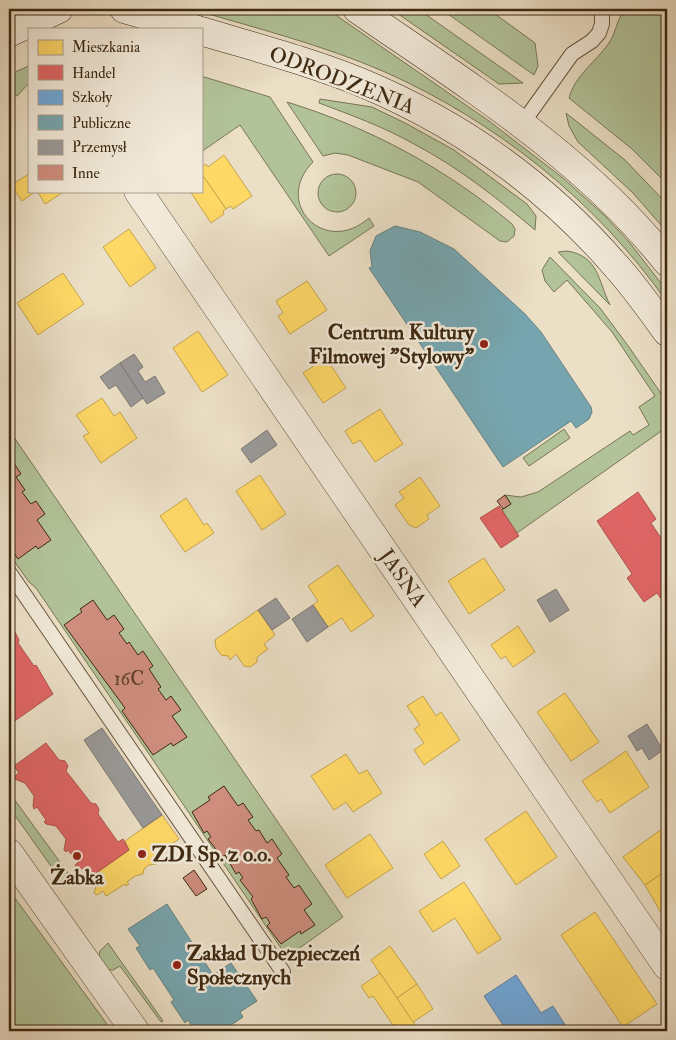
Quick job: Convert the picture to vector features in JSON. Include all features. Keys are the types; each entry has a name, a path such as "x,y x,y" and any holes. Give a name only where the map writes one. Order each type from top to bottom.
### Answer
{"street":[{"path":"9,33 60,9"},
{"path":"124,9 191,28"},
{"path":"358,9 566,157 639,227 667,262"},
{"name":"ODRODZENIA","path":"202,31 296,59 359,82 404,102 467,136 513,169 573,220 617,267 667,332"},
{"name":"JASNA","path":"139,192 667,966"},
{"path":"9,854 135,1031"}],"lane":[{"path":"522,124 572,54 592,41 599,33 602,24 602,9"},
{"path":"9,572 283,972"}],"green space":[{"path":"191,9 327,9 489,121 563,178 604,215 630,243 667,291 667,302 639,265 577,198 505,140 466,115 426,92 362,62 289,37"},
{"path":"391,9 418,9 523,83 499,84"},
{"path":"441,9 488,9 535,43 538,66 534,75"},
{"path":"626,9 658,9 667,30 667,184 632,149 569,98 576,82 609,43 620,17"},
{"path":"28,66 28,84 17,96 9,93 9,79 17,71"},
{"path":"202,76 270,97 313,162 302,178 298,194 301,208 309,220 321,228 336,231 352,228 369,218 374,226 329,256 240,125 202,151"},
{"path":"320,99 372,107 454,150 527,204 536,216 535,230 462,173 430,153 391,132 319,103"},
{"path":"287,102 318,112 377,137 434,168 487,204 512,224 515,229 514,236 507,242 500,241 418,182 348,155 335,153 323,156"},
{"path":"566,113 625,160 667,204 667,232 633,193 578,142 569,126"},
{"path":"337,174 350,180 356,193 350,206 337,212 324,206 318,193 324,180"},
{"path":"567,251 586,258 592,264 610,305 558,252"},
{"path":"550,257 600,308 667,402 667,427 517,533 502,510 511,504 505,495 521,497 538,492 630,431 633,435 649,425 639,407 655,396 612,332 567,280 554,292 545,281 542,270"},
{"path":"564,429 570,438 529,466 523,458"},
{"path":"9,430 343,917 287,957 36,588 29,582 9,554"},
{"path":"14,799 70,876 65,886 9,807 9,803"},
{"path":"9,890 112,1031 9,1031"},
{"path":"108,943 163,1021 161,1022 120,966 113,970 107,970 98,960 100,951"}],"building: Mieszkania":[{"path":"224,155 252,196 233,209 231,206 226,209 202,174 202,167 206,164 208,167"},
{"path":"202,174 226,209 223,211 224,214 211,223 191,192 202,192"},
{"path":"28,175 28,192 35,192 22,201 11,185"},
{"path":"38,192 63,192 45,204"},
{"path":"129,229 156,268 130,287 103,247"},
{"path":"63,273 84,304 38,335 17,303"},
{"path":"307,281 327,310 290,334 278,316 283,313 276,301"},
{"path":"198,331 228,375 202,392 173,348"},
{"path":"326,358 346,388 323,403 303,373"},
{"path":"102,398 114,416 120,412 137,438 101,463 83,436 89,433 76,415"},
{"path":"380,409 403,444 375,462 360,440 353,444 345,431"},
{"path":"260,475 286,514 262,530 236,491"},
{"path":"420,477 440,506 427,515 429,519 416,528 409,525 395,505 404,498 399,492"},
{"path":"186,498 204,525 207,523 214,533 185,552 160,516"},
{"path":"484,558 505,590 469,614 448,581"},
{"path":"338,565 374,616 351,632 342,618 328,627 313,605 318,601 308,586"},
{"path":"258,610 275,635 264,644 268,649 257,657 257,662 250,667 244,666 236,654 230,660 228,656 221,655 216,648 215,640"},
{"path":"518,626 535,652 513,667 505,656 501,659 491,645"},
{"path":"565,693 599,742 571,761 537,712"},
{"path":"423,696 436,716 441,712 460,740 424,765 414,750 424,743 414,729 420,725 407,706"},
{"path":"626,751 649,787 610,813 601,799 597,802 582,781"},
{"path":"346,754 359,774 367,770 382,793 353,812 346,802 334,810 311,776"},
{"path":"526,811 557,857 516,885 485,839"},
{"name":"ZDI Sp. z o.o.","path":"162,815 179,839 161,851 161,856 154,861 156,864 149,865 144,869 143,874 135,876 127,882 129,884 126,886 125,884 106,896 103,891 97,895 94,893 97,883 92,876 129,850 125,841"},
{"path":"662,829 667,836 667,870 645,885 623,857"},
{"path":"370,834 393,868 347,898 325,865"},
{"path":"443,841 460,866 441,879 424,854"},
{"path":"667,870 667,913 663,916 645,885"},
{"path":"464,882 501,939 478,954 455,918 433,932 419,911"},
{"path":"595,912 657,1004 623,1027 561,935"},
{"path":"390,946 417,984 397,998 371,960"},
{"path":"380,973 417,1027 411,1031 397,1031 373,996 369,998 361,986"},
{"path":"417,984 433,1009 413,1022 397,998"}],"building: Handel":[{"path":"638,492 656,519 651,523 667,547 667,607 657,593 644,602 627,578 632,574 597,521"},
{"path":"499,506 519,536 501,548 480,518"},
{"path":"9,620 19,640 18,643 34,666 36,665 53,694 9,725"},
{"path":"46,743 59,760 65,761 68,766 66,771 91,803 96,804 99,809 98,814 118,842 123,839 129,850 92,876 87,869 77,868 75,865 78,863 68,850 66,852 64,850 66,839 56,826 44,822 46,820 37,807 34,809 34,796 25,783 12,778 19,773 14,766"}],"building: Szkoły":[{"path":"516,975 541,1013 553,1006 569,1031 507,1031 484,996"}],"building: Publiczne":[{"name":"Centrum Kultury Filmowej \"Stylowy\"","path":"395,226 420,232 454,249 525,314 541,332 591,407 592,412 589,419 576,428 571,421 503,467 369,268 372,267 370,251 376,236"},
{"name":"Zakład Ubezpieczeń Społecznych","path":"167,904 213,975 231,963 257,1001 240,1012 243,1017 222,1031 219,1026 207,1031 204,1026 195,1031 188,1020 185,1023 171,1002 174,1000 153,968 150,970 136,948 140,946 128,929"}],"building: Przemysł":[{"path":"134,354 143,367 138,371 145,382 155,376 165,393 147,404 120,363"},
{"path":"120,363 143,398 131,407 116,385 109,389 100,377"},
{"path":"267,430 277,445 251,463 241,449"},
{"path":"556,589 569,610 550,622 537,600"},
{"path":"276,598 290,618 272,630 258,610"},
{"path":"313,605 328,627 307,642 292,619"},
{"path":"647,724 663,750 649,760 642,748 637,751 628,736"},
{"path":"102,728 162,815 143,828 84,740"}],"building: Inne":[{"path":"12,460 21,474 16,477 25,490 22,492 31,504 36,501 45,514 37,520 51,540 38,549 36,546 18,559 9,546 9,462"},
{"path":"505,495 511,504 503,509 497,501"},
{"path":"93,600 107,620 114,615 124,629 119,633 127,644 129,642 138,655 143,651 153,666 149,669 161,687 158,689 166,700 171,696 181,710 172,716 187,737 173,746 171,743 153,755 122,711 125,708 64,625 82,612 80,609"},
{"path":"224,786 238,806 243,803 253,817 248,820 256,831 259,830 267,843 272,839 282,854 277,858 289,875 286,877 294,888 299,885 312,904 304,910 315,925 301,934 300,931 281,944 267,926 270,923 266,917 262,919 251,899 253,897 240,880 243,878 239,872 236,874 225,855 222,857 208,839 211,837 207,831 204,833 192,812 210,800 208,797"},
{"path":"194,870 207,889 196,896 183,878"}],"place":[{"name":"Centrum Kultury Filmowej \"Stylowy\"","path":"484,344"},
{"name":"ZDI Sp. z o.o.","path":"142,854"},
{"name":"Żabka","path":"77,856"},
{"name":"Zakład Ubezpieczeń Społecznych","path":"177,965"}]}
